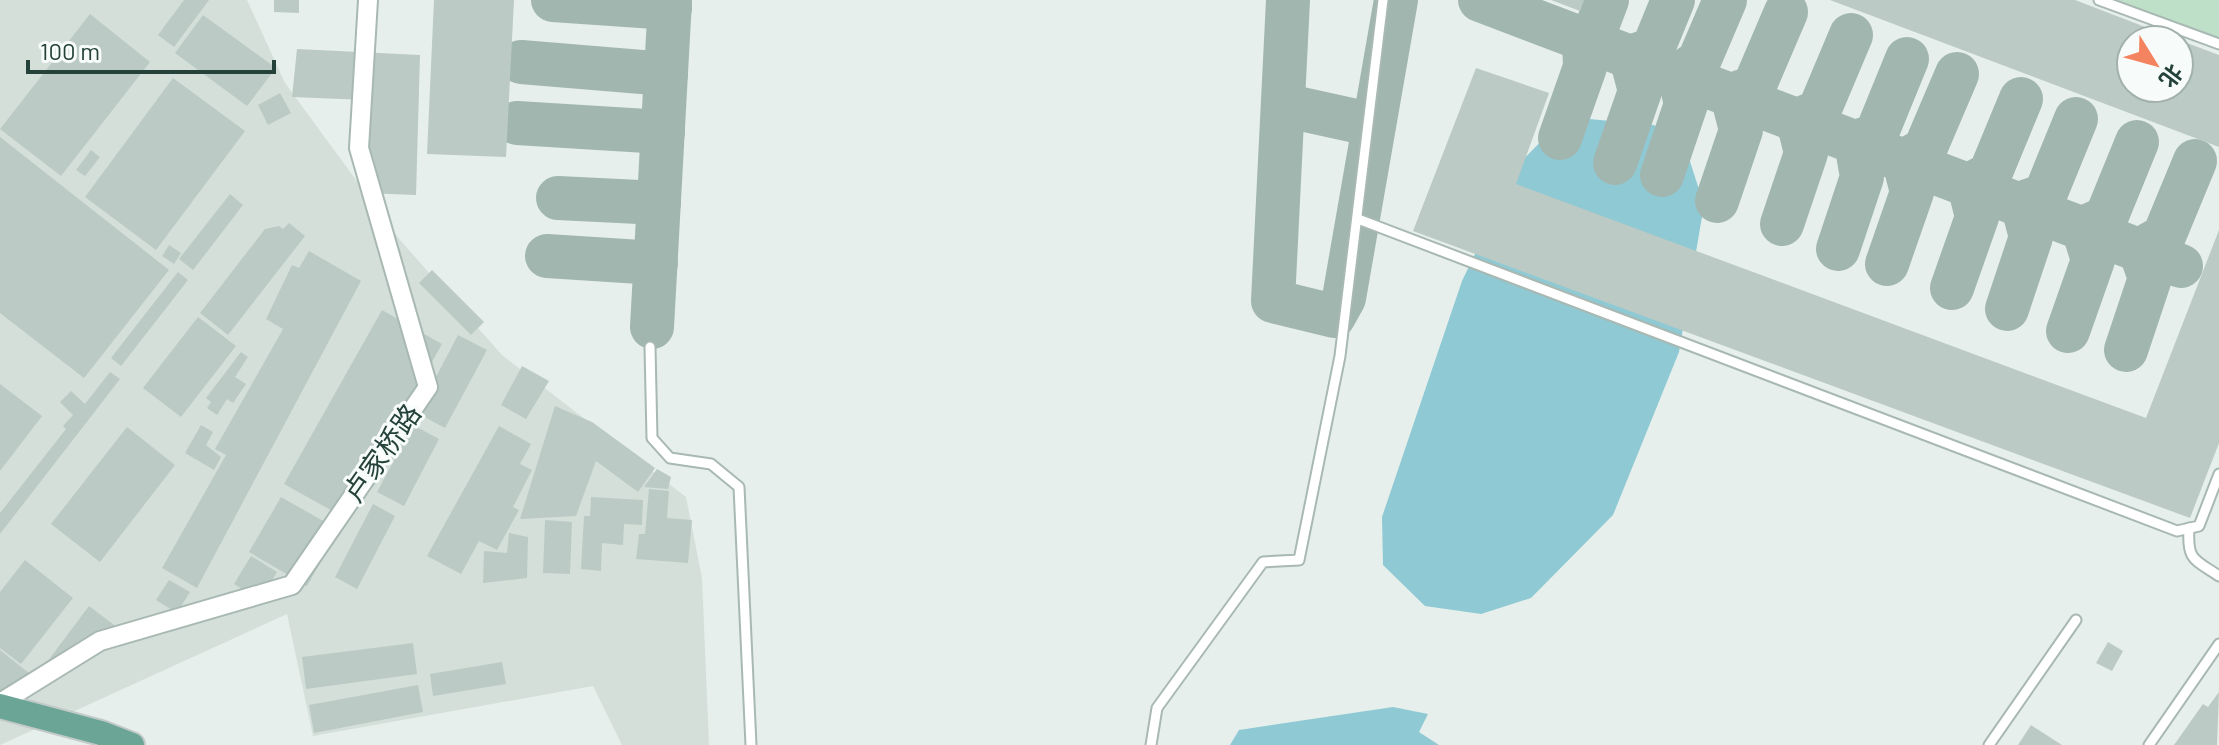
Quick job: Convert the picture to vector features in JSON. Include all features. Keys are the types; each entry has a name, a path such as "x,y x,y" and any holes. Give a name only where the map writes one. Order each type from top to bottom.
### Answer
{"main road":[{"path":"0,705 101,733 132,745"}],"street":[{"name":"卢家桥路","path":"0,705 100,641 292,585 428,387 359,148 368,0"}],"lane":[{"path":"1151,745 1157,708 1263,562 1299,560 1340,356 1383,0"},
{"path":"2099,0 2219,44"},
{"path":"1358,219 2177,531 2199,526 2219,474"},
{"path":"650,347 652,438 670,458 711,464 739,487 751,745"},
{"path":"2189,528 2188,549 2193,558 2219,576"},
{"path":"1989,745 2076,620"},
{"path":"2149,745 2219,644"}],"shaded area":[{"path":"0,0 247,0 285,83 400,240 502,355 686,497 702,578 709,745 622,745 593,686 313,736 287,614 0,745"}],"green space":[{"path":"2115,0 2219,0 2219,39 2195,30 2195,24 2179,24"}],"water":[{"path":"1589,119 1654,125 1686,149 1704,205 1679,352 1613,515 1531,598 1481,614 1425,606 1383,565 1382,517 1462,281 1518,165 1557,125"},
{"path":"1393,707 1428,714 1419,732 1439,745 1230,745 1239,730"}],"building":[{"path":"184,0 209,0 174,47 158,35"},
{"path":"274,0 299,0 299,13 274,12"},
{"path":"434,0 514,0 506,157 427,154"},
{"path":"1551,0 1584,0 1580,11"},
{"path":"1830,0 2075,0 2138,24 2115,24 2115,104 2195,104 2195,46 2219,55 2219,147"},
{"path":"90,14 150,62 61,176 0,129"},
{"path":"203,15 276,68 247,106 175,53"},
{"path":"297,49 420,55 416,195 362,193 366,100 292,97"},
{"path":"1476,68 1549,93 1516,184 2146,418 2219,230 2219,443 2190,518 1413,231"},
{"path":"173,78 245,131 156,250 85,197"},
{"path":"280,93 291,113 268,125 258,105"},
{"path":"0,137 169,270 84,378 0,313"},
{"path":"91,150 100,157 85,176 76,170"},
{"path":"230,194 243,205 193,270 179,259"},
{"path":"289,223 305,236 228,335 200,313 265,229 279,226 283,229"},
{"path":"169,245 181,253 174,264 162,256"},
{"path":"309,251 361,281 197,588 162,568 226,455 215,449 283,329 266,319 292,265 299,268"},
{"path":"432,270 484,322 471,335 419,283"},
{"path":"178,272 188,280 121,366 111,358"},
{"path":"382,310 442,344 345,518 284,484"},
{"path":"198,317 236,346 181,417 143,388"},
{"path":"458,335 487,350 445,428 417,413"},
{"path":"241,352 248,357 235,377 246,384 233,403 227,399 217,415 207,408 211,402 206,398"},
{"path":"522,366 549,381 526,419 501,405"},
{"path":"110,372 120,379 0,534 0,513 66,429 63,426 73,415 60,402 71,391 85,404"},
{"path":"0,384 42,416 0,471"},
{"path":"555,406 592,422 655,468 638,492 596,461 576,516 520,519"},
{"path":"201,425 213,432 206,445 221,457 214,470 185,453"},
{"path":"413,425 439,439 404,506 377,492"},
{"path":"499,426 531,444 520,464 532,470 513,507 519,510 497,550 479,541 461,574 427,556"},
{"path":"127,427 175,465 100,562 51,524"},
{"path":"657,469 671,477 668,489 644,487"},
{"path":"649,489 669,491 667,518 692,520 688,563 636,559 639,534 645,534"},
{"path":"281,497 339,530 307,586 249,552"},
{"path":"591,497 643,500 642,525 624,524 623,545 602,543 601,571 581,569 584,516 590,516"},
{"path":"373,504 395,516 357,589 335,577"},
{"path":"545,520 572,522 570,574 543,573"},
{"path":"509,533 528,537 527,578 483,583 484,551 507,553"},
{"path":"251,556 277,572 264,594 253,596 234,584"},
{"path":"25,560 73,598 21,664 0,648 0,592"},
{"path":"169,580 190,592 177,613 156,600"},
{"path":"89,606 118,628 103,648 86,636 57,676 44,666"},
{"path":"2108,642 2123,651 2112,671 2096,663"},
{"path":"413,643 417,674 306,689 302,657"},
{"path":"0,650 40,682 28,697 15,687 0,694"},
{"path":"502,662 506,684 433,696 430,674"},
{"path":"418,685 423,712 314,733 309,705"},
{"path":"2219,692 2217,745 2174,745 2203,704 2208,707"},
{"path":"2031,725 2062,745 2018,745"}],"taxiway":[{"path":"553,0 670,8"},
{"path":"652,327 670,0"},
{"path":"1288,0 1273,301 1334,316 1344,298 1396,0"},
{"path":"1480,0 2181,266"},
{"path":"1560,138 1585,67 1584,39 1596,29 1607,0"},
{"path":"1615,163 1640,91 1631,57 1653,49 1673,0"},
{"path":"1662,175 1686,104 1679,75 1699,61 1725,0"},
{"path":"1717,201 1741,130 1732,95 1754,87 1786,12"},
{"path":"1782,224 1806,153 1798,120 1819,111 1851,35"},
{"path":"1838,249 1862,177 1856,142 1876,135 1907,59"},
{"path":"521,62 666,74"},
{"path":"1887,264 1912,192 1904,161 1925,149 1957,74"},
{"path":"1952,288 1977,217 1969,185 1990,174 2021,99"},
{"path":"1283,105 1374,125"},
{"path":"2007,309 2031,237 2022,203 2045,195 2076,119"},
{"path":"517,123 663,132"},
{"path":"2068,331 2093,260 2083,228 2106,218 2137,142"},
{"path":"2126,350 2150,278 2140,250 2164,236 2195,161"},
{"path":"558,198 659,203"},
{"path":"547,256 656,263"}]}
